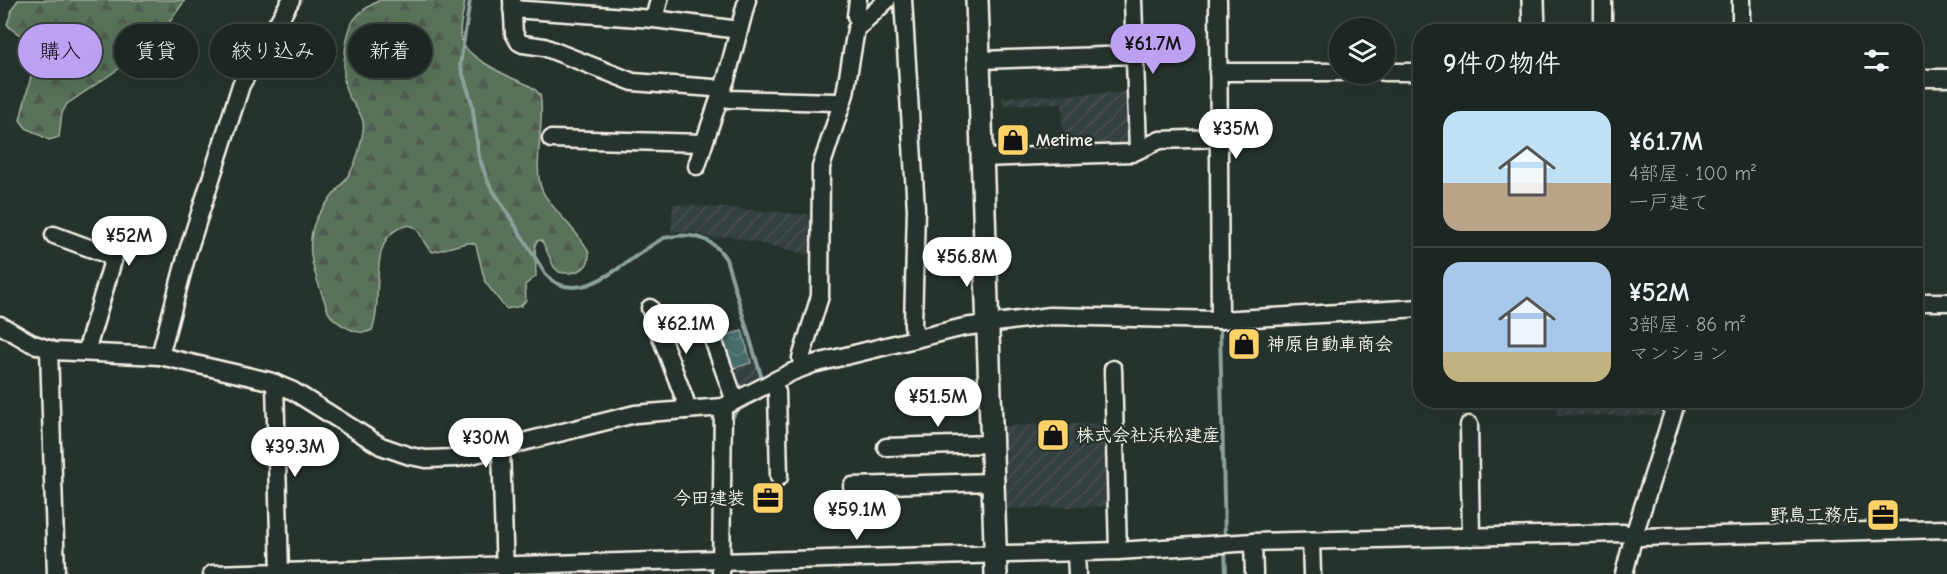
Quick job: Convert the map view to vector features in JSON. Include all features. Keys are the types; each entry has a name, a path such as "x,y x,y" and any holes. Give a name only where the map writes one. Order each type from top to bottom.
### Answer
{"street":[{"path":"160,356 187,254 242,85 291,0"},
{"path":"654,19 659,0"},
{"path":"697,166 721,94 747,0"},
{"path":"858,0 856,16 863,23"},
{"path":"802,367 801,358 820,296 821,167 841,104 856,29 887,0"},
{"path":"903,0 916,209 913,325 916,339"},
{"path":"977,0 995,565"},
{"path":"1133,0 1138,150"},
{"path":"1218,0 1220,320"},
{"path":"1533,0 1534,24"},
{"path":"1603,0 1603,24"},
{"path":"1741,0 1741,24"},
{"path":"739,30 512,4 514,33 523,44 544,47 633,82 713,88 729,99 841,104"},
{"path":"979,60 1135,54"},
{"path":"1218,72 1329,72"},
{"path":"1395,72 1413,72"},
{"path":"1923,78 1947,78"},
{"path":"982,158 1132,153 1160,140 1219,138"},
{"path":"551,139 704,143"},
{"path":"54,235 114,256 86,352"},
{"path":"1923,302 1947,302"},
{"path":"650,308 685,400 685,410"},
{"path":"0,326 49,350 160,356 275,383 293,391 367,439 395,452 418,458 442,459 501,448 627,416 729,404 802,367 964,327 1059,315 1220,320 1413,308"},
{"path":"705,317 729,404 720,565"},
{"path":"49,350 57,574"},
{"path":"1113,369 1118,551"},
{"path":"772,382 777,392 779,477"},
{"path":"275,383 280,573"},
{"path":"1624,574 1674,408"},
{"path":"1469,425 1471,537"},
{"path":"885,447 991,444"},
{"path":"501,448 505,570"},
{"path":"852,486 993,482"},
{"path":"212,574 720,565 851,566 931,557 995,565 1076,553 1253,542 1947,529"},
{"path":"1311,541 1312,574"},
{"path":"1253,542 1254,574"},
{"path":"1076,553 1077,574"},
{"path":"931,557 931,574"}],"shaded area":[{"path":"1131,92 1133,147 1063,149 1062,103 1003,105 1002,97"},
{"path":"673,204 814,215 814,256 728,236 715,239 694,232 671,232"},
{"path":"744,328 760,380 737,392 718,336"},
{"path":"1557,408 1670,408 1667,416 1557,415"},
{"name":"株式会社浜松建産","path":"1110,423 1112,506 1002,509 999,426"}],"green space":[{"path":"18,0 185,0 168,24 114,24 114,72 67,104 62,113 59,137 49,140 26,128 20,120 30,78 102,78 102,24 18,24 18,34 7,24"},
{"path":"380,0 465,0 460,32 465,47 484,63 531,87 540,95 538,171 540,182 547,198 587,249 589,260 583,268 569,273 559,272 554,267 541,240 537,241 535,245 536,276 525,285 526,300 521,306 506,309 485,282 476,245 466,243 433,252 427,247 417,230 409,225 390,235 383,245 372,330 354,331 336,321 328,312 314,269 311,240 313,228 322,208 351,171 362,136 363,121 348,95 344,80 348,36 348,78 432,78 432,24 352,24 364,10"}],"water":[{"path":"742,331 751,363 730,369 721,337"}],"waterway":[{"path":"470,0 460,65 472,103 479,157 488,182 546,275 560,285 575,287 590,284 664,238 691,236 707,241 714,245 726,259 762,379"},
{"path":"1220,331 1225,539"},
{"path":"730,422 736,411 760,398 761,395"},
{"path":"1225,548 1226,574"}],"place":[{"name":"Metime","path":"1013,140"},
{"name":"神原自動車商会","path":"1244,344"},
{"name":"株式会社浜松建産","path":"1053,435"},
{"name":"今田建装","path":"768,498"},
{"name":"野島工務店","path":"1883,515"}]}
